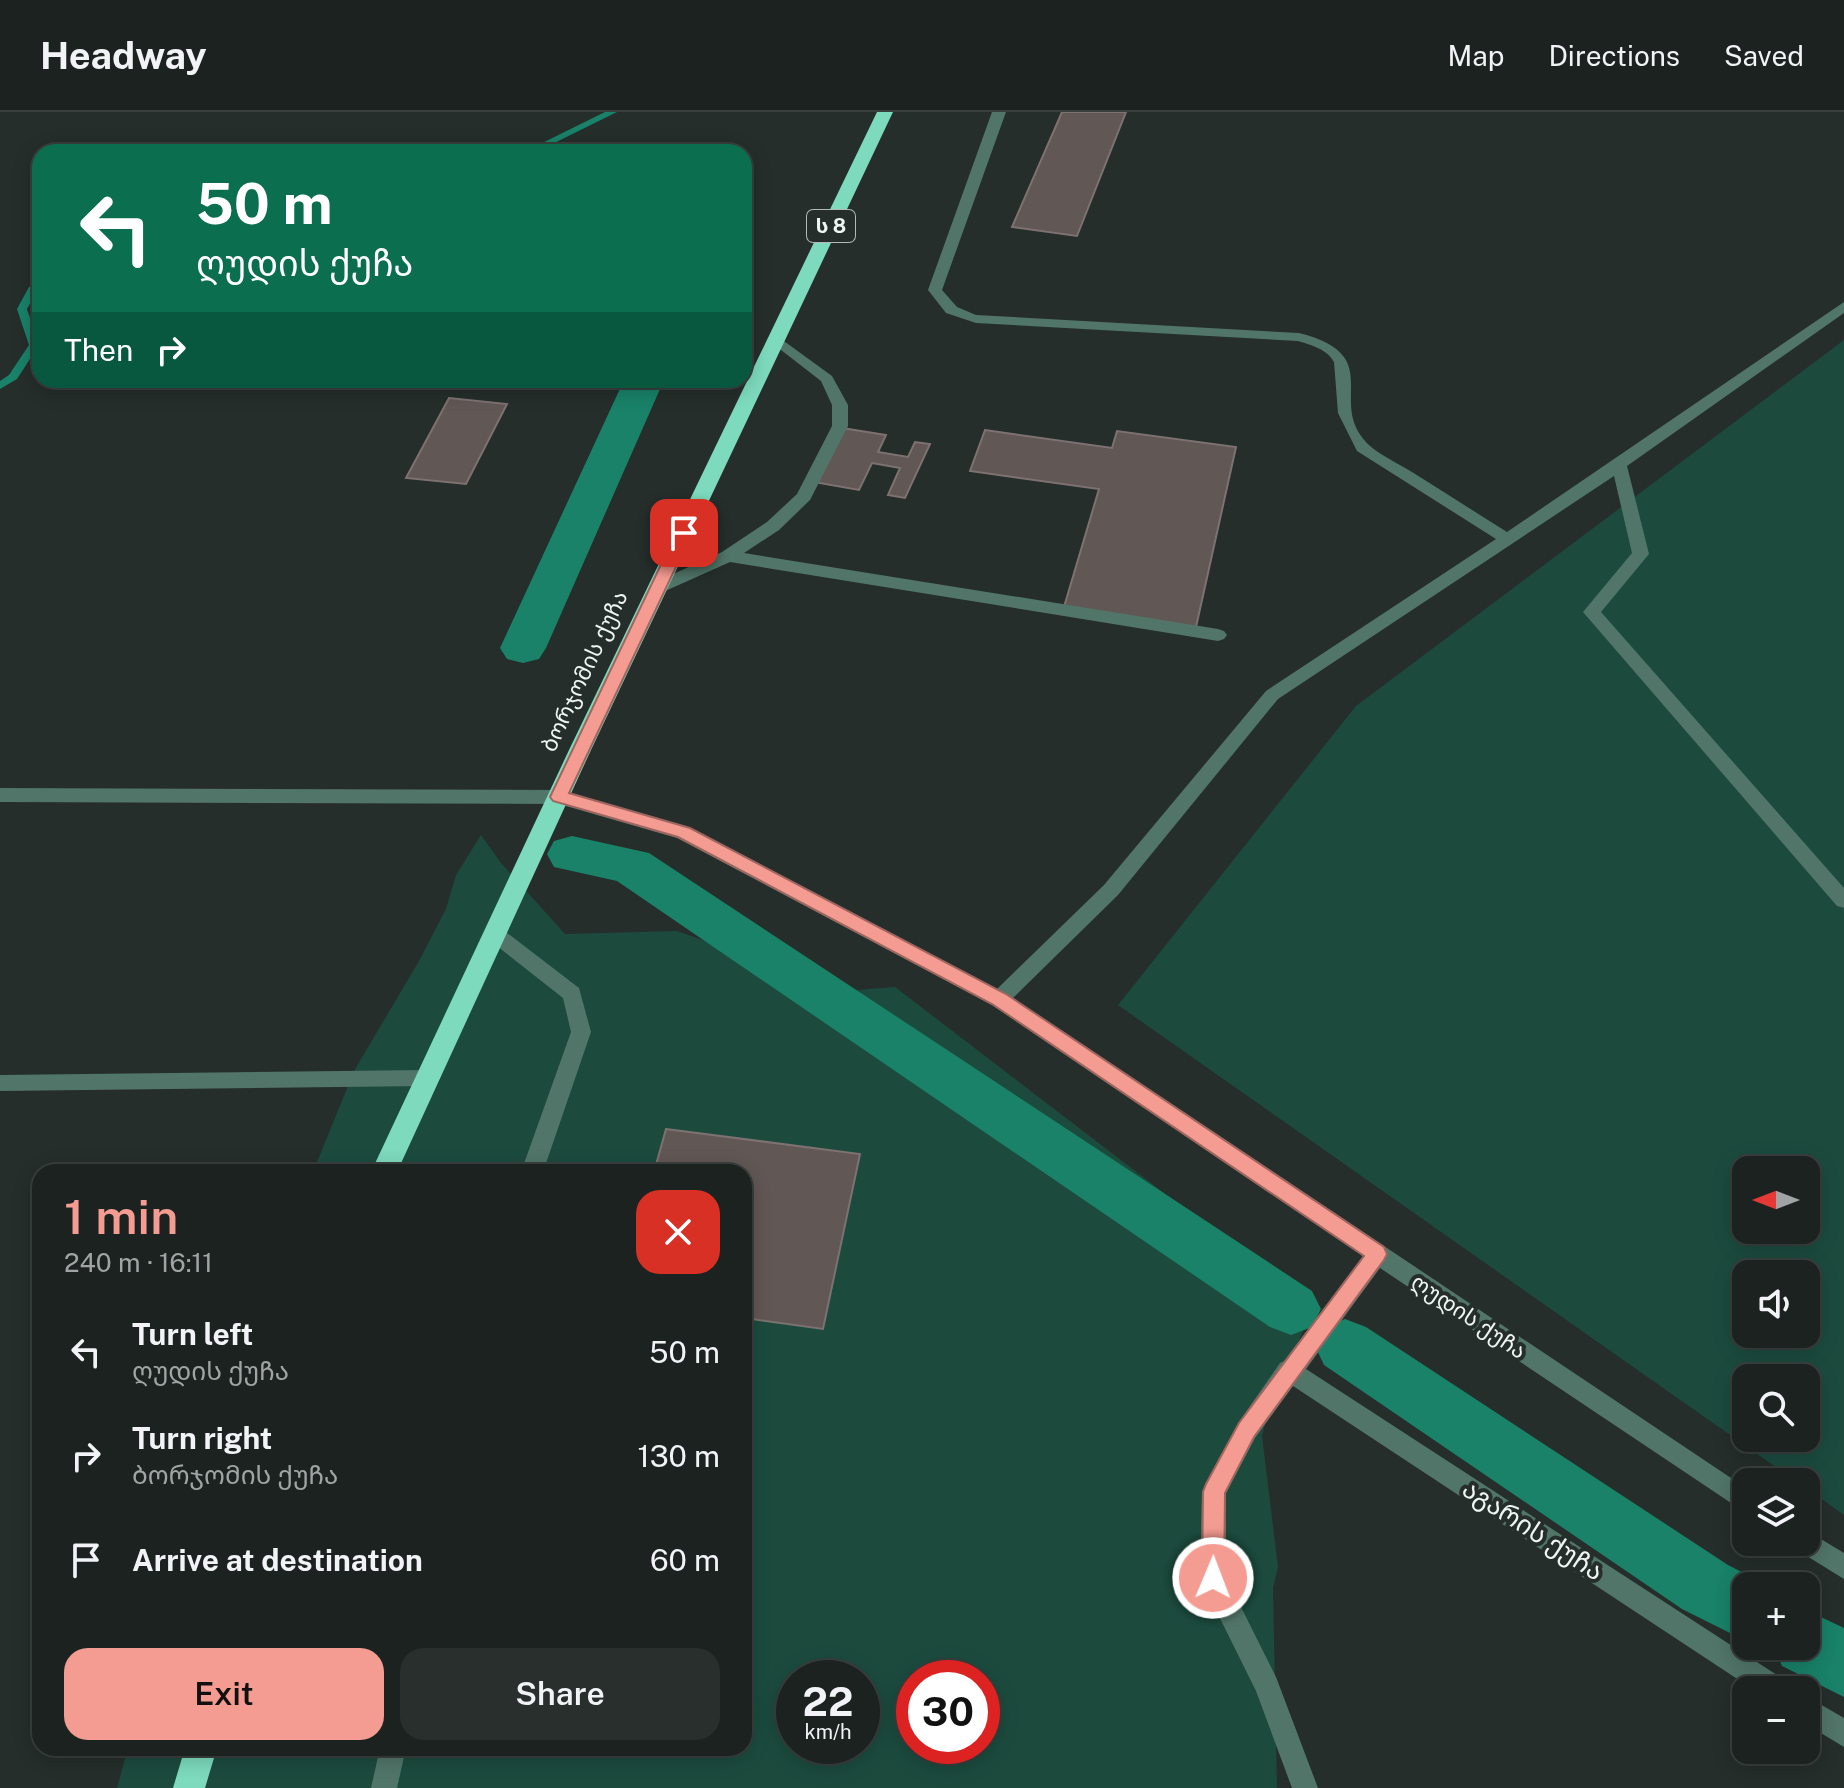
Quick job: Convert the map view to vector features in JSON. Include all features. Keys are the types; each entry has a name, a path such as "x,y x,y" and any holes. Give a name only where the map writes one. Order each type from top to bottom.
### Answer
{"highway":[{"name":"ბორჯომის ქუჩა","path":"388,1164 657,588 885,112"},
{"path":"189,1788 199,1756"}],"street":[{"path":"999,112 935,290 941,305 956,314 976,319 1299,337 1318,344 1332,350 1340,359 1344,408 1350,428 1363,448 1507,539"},
{"path":"999,999 1111,890 1272,695 1619,465 1844,306"},
{"path":"657,588 728,556 773,526 804,496 840,426 840,405 827,379 777,340"},
{"path":"1619,465 1641,554 1592,612 1844,901"},
{"path":"728,556 1218,635"},
{"name":"ღუდის ქუჩა","path":"0,795 559,797 684,833 999,999 1732,1493"},
{"path":"495,934 572,994 581,1032 535,1164"},
{"path":"0,1083 426,1078"},
{"path":"1305,1788 1267,1686 1213,1578 1214,1492 1247,1430 1288,1370 1377,1254"},
{"name":"აგარის ქუჩა","path":"1288,1370 1756,1676"},
{"path":"1820,1551 1844,1567"},
{"path":"1820,1718 1844,1734"},
{"path":"384,1788 391,1756"}],"green space":[{"path":"1844,340 1844,1515 1820,1498 1820,1468 1777,1468 1754,1452 1820,1452 1820,1364 1732,1364 1732,1436 1118,1005 1356,706"},
{"path":"481,835 501,863 565,934 677,931 858,990 895,987 1313,1307 1262,1436 1278,1567 1273,1588 1277,1788 117,1788 126,1756 752,1756 752,1164 316,1164 354,1071 446,909 456,875"}],"building":[{"path":"1062,112 1126,112 1077,236 1012,227"},
{"path":"449,398 507,404 466,484 406,478"},
{"path":"842,428 886,435 878,452 908,457 915,442 930,444 905,498 888,495 900,468 872,463 859,490 814,482"},
{"path":"985,430 1112,448 1117,431 1236,447 1196,627 1064,607 1099,489 970,471"},
{"path":"666,1129 860,1154 823,1329 752,1319 752,1164 656,1164"}],"waterway":[{"path":"546,144 612,112"},
{"path":"32,291 22,309 32,339"},
{"path":"0,386 13,377 32,348"},
{"path":"523,648 640,388"},
{"path":"572,854 631,866 1291,1309"},
{"path":"1345,1346 1705,1587 1732,1601"},
{"path":"1820,1651 1844,1664"}],"route":[{"path":"684,533 559,797 684,833 999,999 1377,1254 1288,1370 1247,1430 1214,1492 1213,1578"}]}
